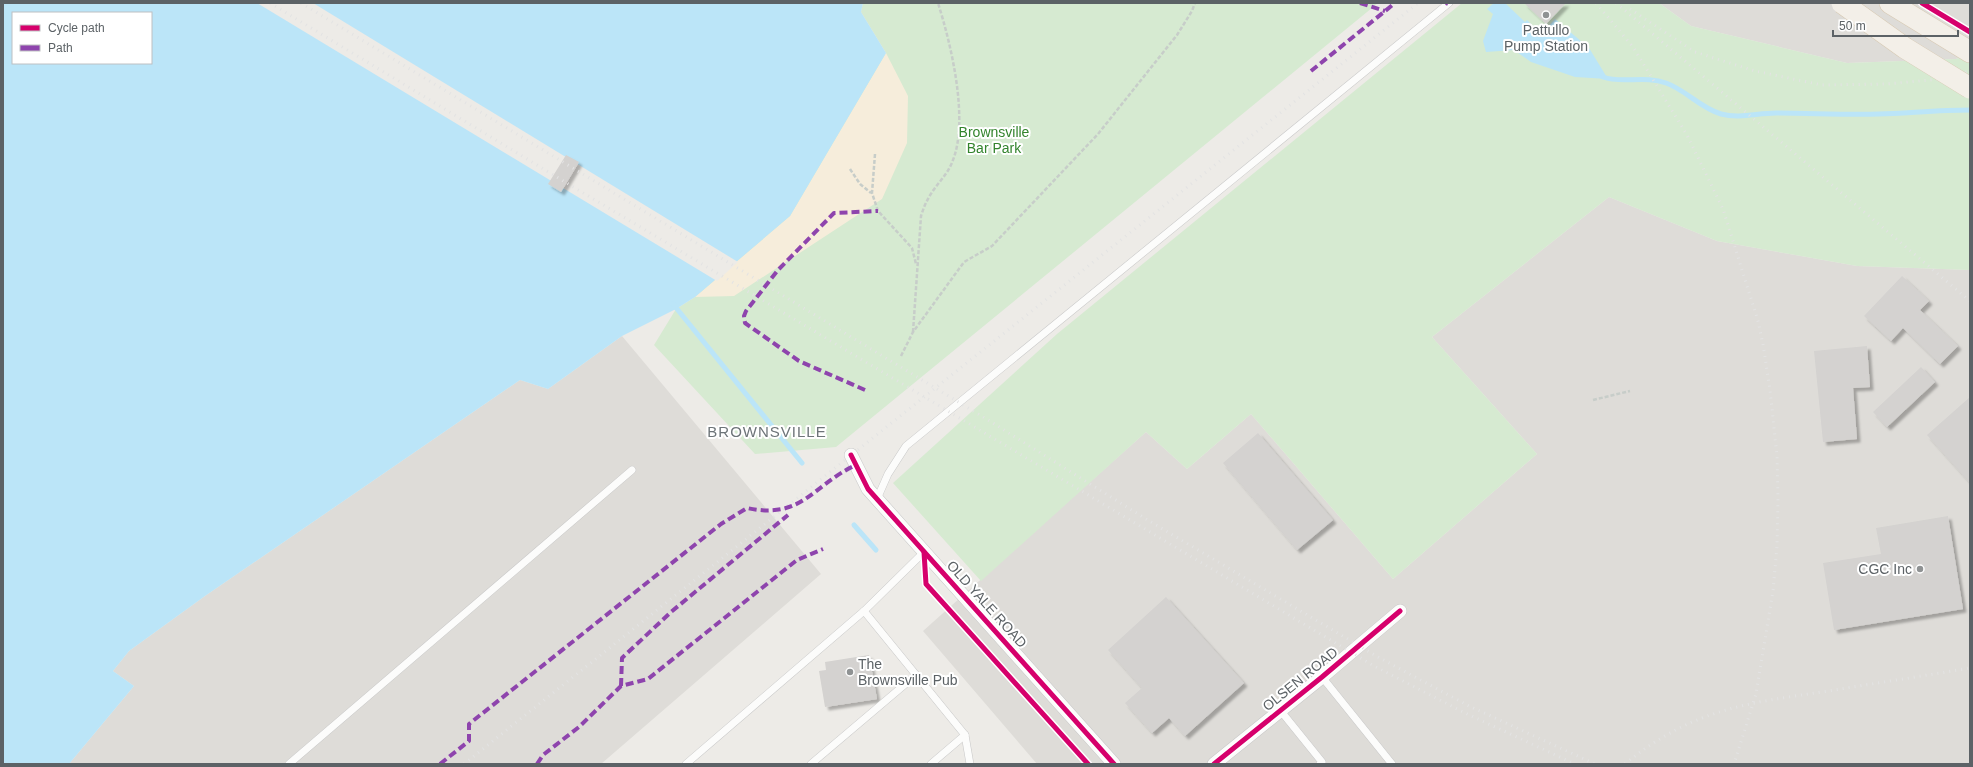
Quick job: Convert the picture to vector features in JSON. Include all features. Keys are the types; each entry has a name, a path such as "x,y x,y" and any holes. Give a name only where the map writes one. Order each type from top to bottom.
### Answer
{"main road":[{"path":"1842,3 1905,48 1970,88"},
{"path":"1890,3 1970,52"}],"street":[{"name":"OLD YALE ROAD","path":"851,455 868,489 1114,764"},
{"name":"OLSEN ROAD","path":"1214,764 1322,677 1400,611"}],"lane":[{"path":"877,499 888,474 906,446 1449,3"},
{"path":"289,764 632,470"},
{"path":"686,764 864,611 924,552"},
{"path":"864,611 965,735 970,764"},
{"path":"811,764 916,675"},
{"path":"1322,677 1392,764"},
{"path":"1280,710 1322,762 1320,764"},
{"path":"931,764 965,735"}],"path":[{"path":"913,332 921,216 928,199 953,160 958,131 958,90 945,26 938,3"},
{"path":"900,356 913,332 964,262 992,246 1098,134 1177,34 1192,11 1194,3"},
{"path":"875,154 872,193 878,211 912,248 917,266"},
{"path":"850,169 860,184 872,193"},
{"path":"1594,400 1630,391"}],"shaded area":[{"path":"1659,3 1970,3 1970,54 1956,59 1847,63 1691,26"},
{"path":"1609,197 1717,241 1857,266 1970,270 1970,764 1037,764 923,631 1146,432 1187,469 1251,414 1393,579 1537,454 1432,337"},
{"path":"622,336 821,574 601,764 69,764 134,686 113,671 129,651 205,596 520,380 548,389"}],"green space":[{"name":"Brownsville Bar Park","path":"863,3 1378,3 836,447 755,454 654,345 676,309 695,297 886,53 861,12"},
{"path":"1462,3 1659,3 1691,26 1847,63 1956,59 1970,54 1970,270 1857,266 1717,241 1609,197 1432,337 1537,454 1393,579 1251,414 1187,469 1146,432 981,581 893,483 1057,334"}],"sand":[{"path":"886,53 908,96 907,143 882,199 734,296 695,297 790,216"}],"water":[{"path":"3,3 863,3 861,12 886,53 790,216 695,297 676,309 622,336 548,389 520,380 205,596 129,651 113,671 134,686 69,764 3,764"},
{"path":"1494,3 1505,3 1525,22 1527,20 1541,34 1555,19 1589,48 1608,79 1575,77 1531,62 1514,50 1486,52 1483,41 1493,14 1487,9"}],"pier":[{"path":"257,3 313,3 738,262 717,281"}],"building":[{"name":"Pattullo Pump Station","path":"1524,3 1566,3 1546,24"},
{"path":"566,155 579,162 561,192 548,184"},
{"path":"1902,276 1929,301 1920,310 1958,346 1940,364 1903,328 1891,341 1864,316"},
{"path":"1867,346 1870,387 1853,388 1857,439 1823,442 1814,351"},
{"path":"1921,367 1935,382 1887,427 1873,412"},
{"path":"1970,397 1970,483 1927,435"},
{"path":"1258,433 1333,520 1297,550 1223,463"},
{"name":"CGC Inc","path":"1948,516 1963,609 1834,630 1823,563 1881,554 1876,528"},
{"path":"1166,597 1244,683 1185,736 1169,718 1152,733 1125,703 1142,688 1108,650"},
{"path":"869,655 877,699 825,707 819,671 826,670 825,662"}],"waterway":[{"path":"1603,77 1617,80 1650,80 1666,83 1680,90 1706,108 1721,114 1735,116 1769,113 1879,114 1970,110"},
{"path":"673,304 802,463"},
{"path":"854,525 876,550"}],"railway":[{"path":"270,3 565,182 1374,666 1465,713 1575,764"},
{"path":"301,3 988,420 1146,519 1378,657 1469,706 1595,764"},
{"path":"464,764 1418,3"},
{"path":"1596,3 1633,47 1687,135 1723,209 1758,321 1763,344 1770,390 1777,456 1777,546 1773,591 1756,694 1734,764"},
{"path":"1616,3 1970,301"},
{"path":"1630,9 1695,52 1755,71 1822,85 1886,84 1941,79 1970,71"},
{"path":"1625,764 1674,731 1721,711 1772,700 1970,668"}],"marked path":[{"path":"1360,3 1385,11"},
{"path":"1311,71 1395,3"},
{"path":"865,390 799,361 745,323 744,316 746,311 778,270 834,213 878,211"},
{"path":"440,764 469,741 469,724 721,524 747,508 766,510 781,509 794,505 841,473 856,465"},
{"path":"621,686 622,658 671,612 788,515"},
{"path":"537,764 543,755 579,727 621,686 648,679 797,560 823,549"}],"cycle path":[{"path":"1922,3 1970,32"},
{"path":"851,455 868,489 1114,764"},
{"path":"924,552 926,584 1088,764"},
{"path":"1214,764 1322,677 1400,611"}],"place":[{"name":"Pattullo Pump Station","path":"1546,15"},
{"name":"CGC Inc","path":"1920,569"},
{"name":"The Brownsville Pub","path":"850,672"}],"district":[{"name":"BROWNSVILLE","path":"767,432"}]}
